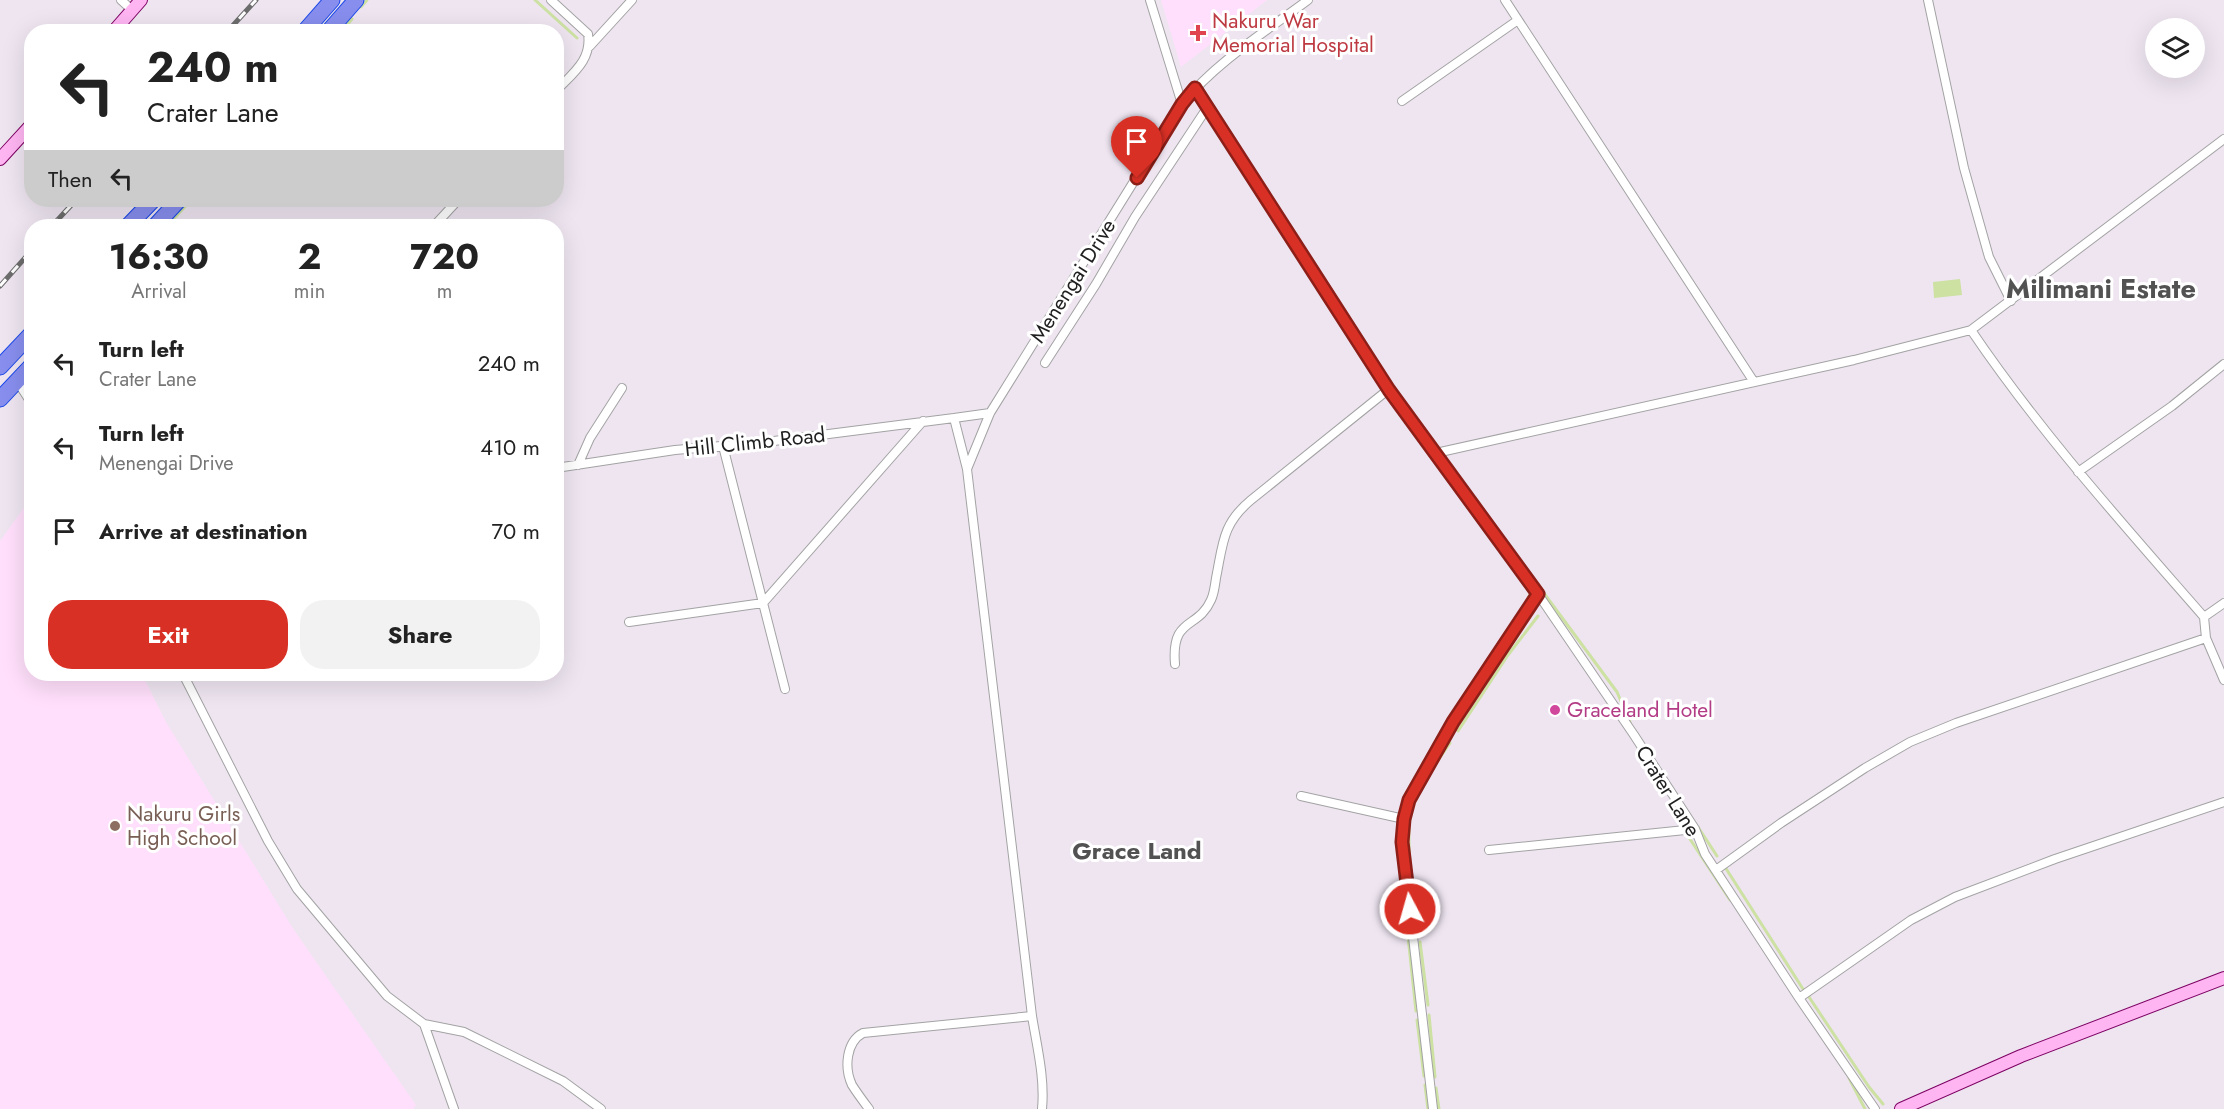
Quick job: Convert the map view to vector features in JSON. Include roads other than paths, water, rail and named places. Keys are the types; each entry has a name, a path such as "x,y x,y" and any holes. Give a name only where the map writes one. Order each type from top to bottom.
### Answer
{"highway":[{"path":"311,24 332,0"},
{"path":"335,24 356,0"},
{"path":"135,219 146,207"},
{"path":"161,219 173,207"},
{"path":"0,367 24,342"},
{"path":"0,399 24,374"}],"street":[{"path":"121,0 132,10"},
{"path":"120,24 141,0"},
{"path":"551,0 588,34 590,46"},
{"path":"564,82 586,58 590,46 632,0"},
{"path":"1150,0 1182,104"},
{"name":"Menengai Drive","path":"967,469 990,413 1182,104 1195,88 1308,0"},
{"path":"1505,0 1754,382"},
{"path":"1928,0 1964,168 1989,258 2011,301"},
{"path":"1402,101 1518,20"},
{"name":"Crater Lane","path":"1195,88 1389,390 1538,594 1634,735 1695,829 1705,854 1875,1109"},
{"path":"1045,363 1096,284 1135,217 1207,108"},
{"path":"0,159 24,133"},
{"path":"1436,453 1854,360 1971,330 2224,140"},
{"path":"440,219 452,207"},
{"path":"1971,330 1998,369 2078,472 2204,617 2206,638 2224,681"},
{"path":"2078,472 2172,406 2224,364"},
{"path":"17,381 24,392"},
{"path":"578,465 590,438 622,388"},
{"path":"1175,664 1175,640 1183,628 1212,600 1225,534 1231,520 1242,508 1389,390"},
{"name":"Hill Climb Road","path":"564,467 675,450 766,442 990,413"},
{"path":"954,418 967,469 1032,1016 1041,1066 1042,1109"},
{"path":"629,622 763,603 923,421"},
{"path":"723,446 785,689"},
{"path":"1433,1109 1402,842 1404,819 1409,800 1453,722 1538,594"},
{"path":"2204,617 2224,603"},
{"path":"1716,870 1790,816 1910,742 1956,723 2206,638"},
{"path":"187,681 268,841 297,889 387,996 424,1024 464,1032 563,1081 601,1109"},
{"path":"1301,796 1404,819"},
{"path":"1799,998 1911,920 1954,897 2055,859 2224,802"},
{"path":"1489,850 1695,829"},
{"path":"1901,1109 2021,1056 2224,978"},
{"path":"869,1109 852,1084 849,1074 849,1051 856,1037 863,1033 1032,1016"},
{"path":"424,1024 454,1109"}],"waterway":[{"path":"361,7 367,0"},
{"path":"535,0 562,24"},
{"path":"348,24 352,19"},
{"path":"564,26 577,38"},
{"path":"173,219 185,207"},
{"path":"1526,569 1617,692 1630,722"},
{"path":"1527,606 1529,596"},
{"path":"1458,731 1508,655 1538,616"},
{"path":"1427,776 1450,743"},
{"path":"1401,812 1424,765"},
{"path":"1415,797 1411,810 1409,841 1411,876 1418,922"},
{"path":"1698,827 1717,856"},
{"path":"1686,833 1730,900"},
{"path":"1401,867 1402,877"},
{"path":"1725,867 1803,989"},
{"path":"1402,886 1404,900"},
{"path":"1405,908 1416,1011"},
{"path":"1420,942 1428,1005"},
{"path":"1809,997 1869,1087 1883,1104"},
{"path":"1429,1015 1435,1077"},
{"path":"1417,1020 1424,1076"},
{"path":"1849,1078 1865,1109"},
{"path":"1425,1085 1428,1109"},
{"path":"1436,1088 1439,1109"}],"railway":[{"path":"234,24 256,0"},
{"path":"58,219 70,207"},
{"path":"0,286 24,259"}],"place":[{"name":"Nakuru War Memorial Hospital","path":"1198,33"},
{"name":"Graceland Hotel","path":"1555,710"},
{"name":"Nakuru Girls High School","path":"115,826"}],"district":[{"name":"Milimani Estate","path":"2101,288"},
{"name":"Grace Land","path":"1137,850"}]}
